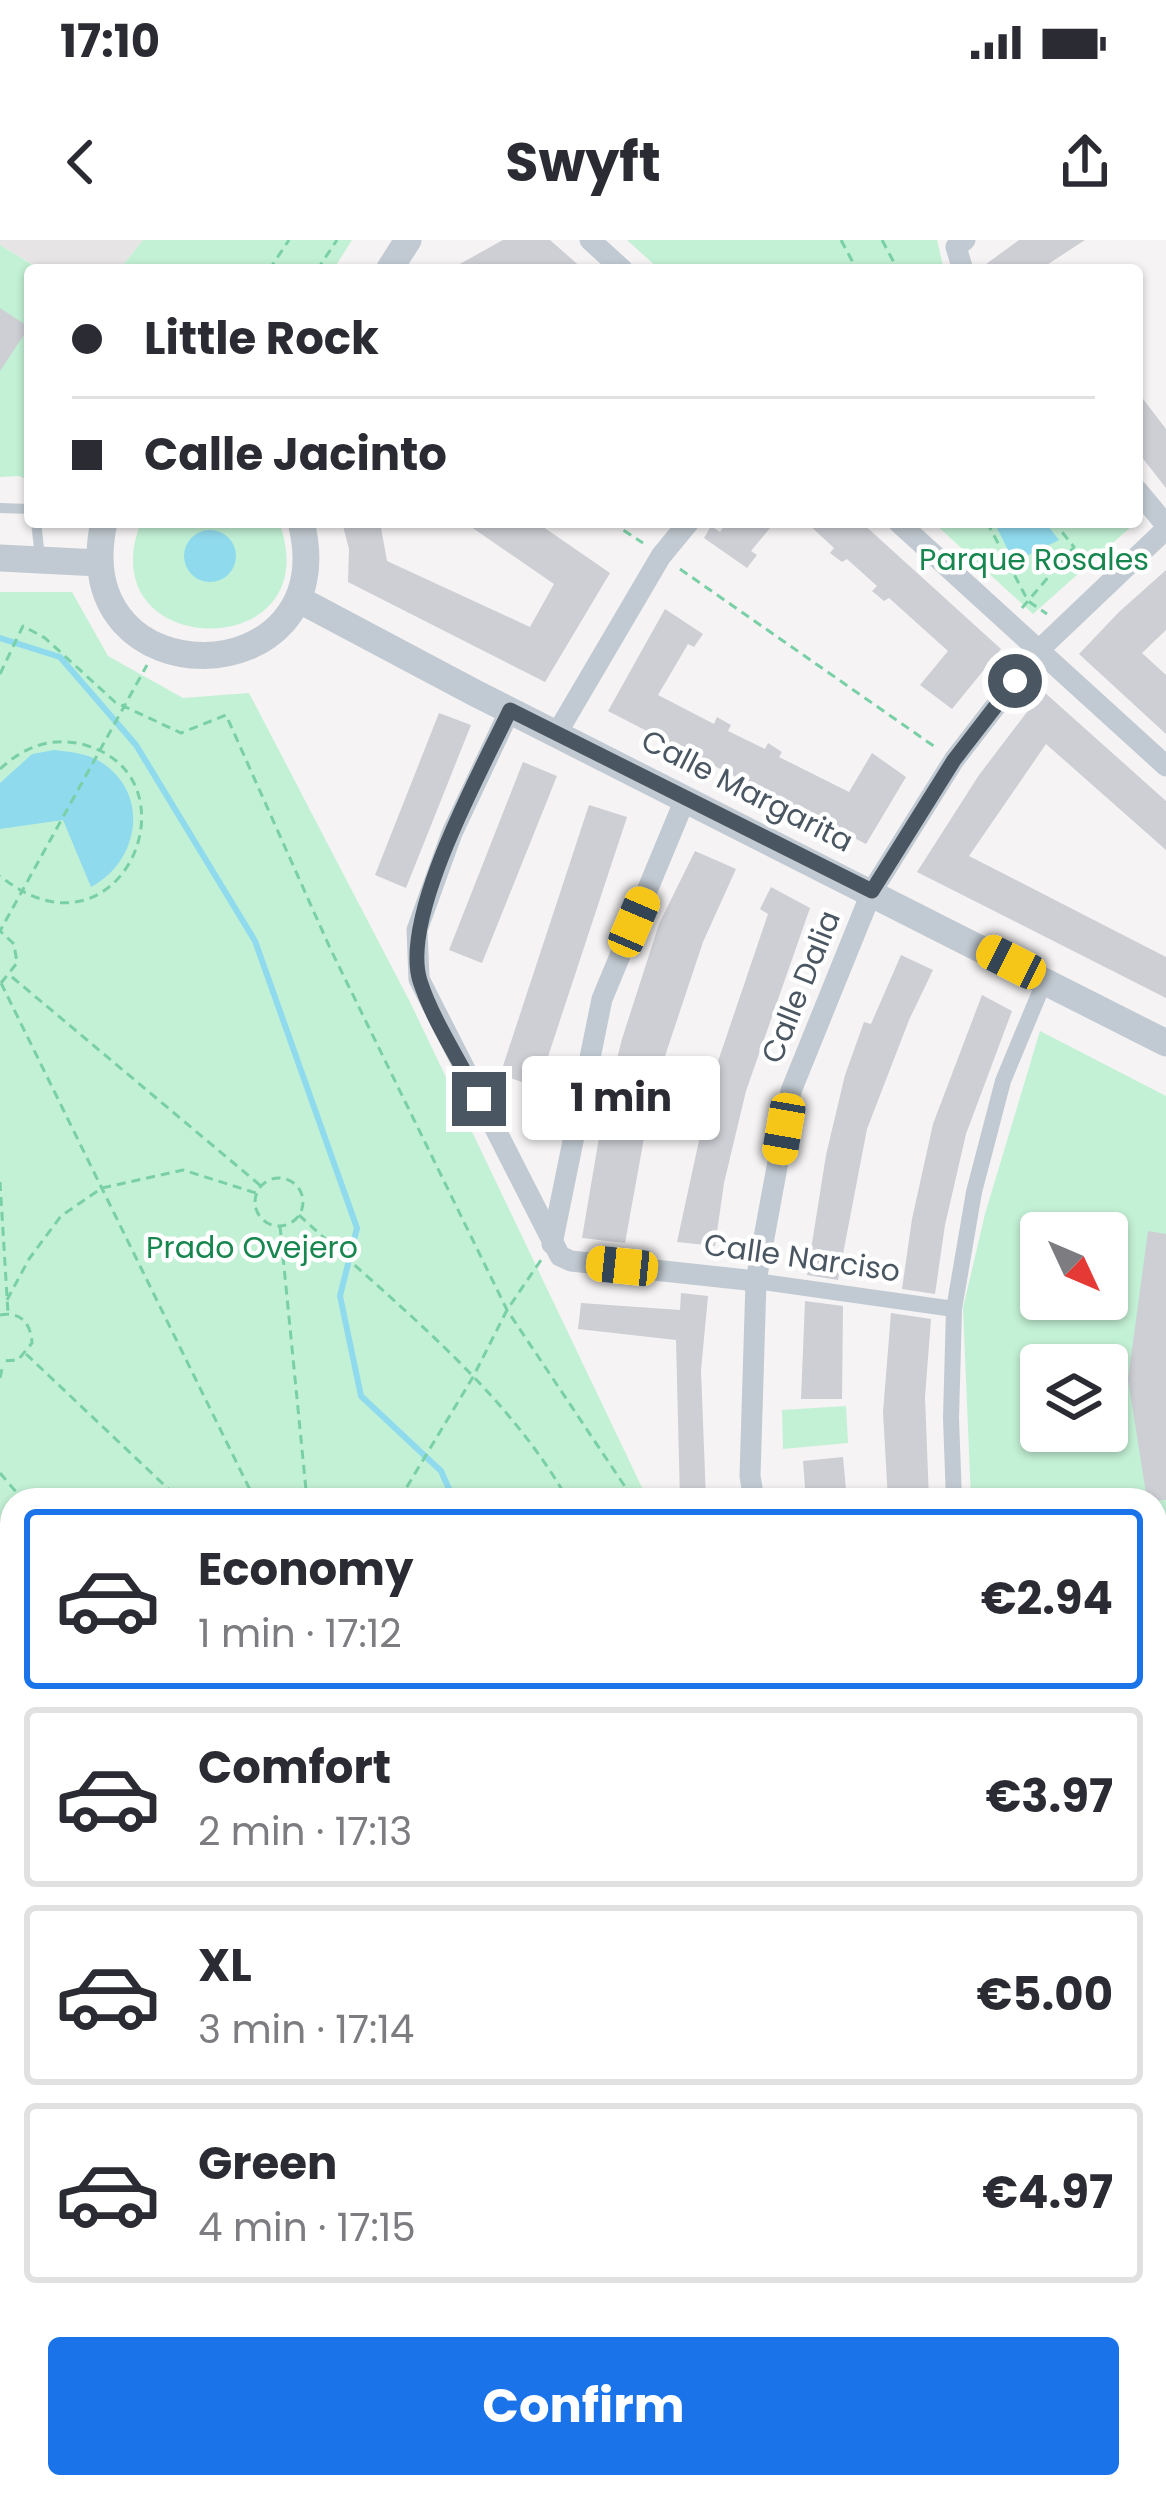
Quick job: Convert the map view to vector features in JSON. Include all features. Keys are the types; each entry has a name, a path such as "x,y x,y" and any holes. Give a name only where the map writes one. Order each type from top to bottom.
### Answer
{"street":[{"path":"590,240 616,264"},
{"path":"1143,498 1166,527"},
{"name":"Calle Dalia","path":"752,1488 756,1281 791,1090 872,891 954,760 1039,650 1166,527"},
{"path":"103,528 99,562 108,597 128,627 157,648 197,658 238,653 273,632 298,599 309,551 303,528"},
{"path":"557,733 661,556 684,528"},
{"path":"905,528 1166,766"},
{"path":"0,558 99,562"},
{"name":"Calle Margarita","path":"298,599 1166,1043"},
{"path":"510,710 452,833 416,930 419,979 552,1244"},
{"path":"552,1244 602,999 686,797"},
{"path":"954,1488 954,1309 974,1192 1003,1081 1045,980"},
{"path":"519,1178 538,1190 551,1188 572,1146"},
{"name":"Calle Narciso","path":"552,1244 560,1256 571,1261 954,1309"}],"lane":[{"path":"37,528 40,560"}],"path":[{"path":"620,528 954,760"},
{"path":"990,528 1028,601 1064,626"},
{"path":"1028,601 1074,547 1059,528"},
{"path":"1,673 23,626 46,638 123,709 181,733 226,715 330,948 507,1310 626,1488"},
{"path":"157,648 0,931 14,944 17,963 0,983 249,1488"},
{"path":"0,769 17,754 42,743 70,741 96,748 118,764 134,785 142,810 142,837 133,862 116,883 94,898 68,904 42,902 22,894 0,876"},
{"path":"10,976 261,1186"},
{"path":"7,1300 28,1259 61,1216 102,1188 183,1170 256,1193"},
{"path":"275,1178 287,1179 299,1188 303,1203 299,1216 280,1226 265,1222 256,1208 261,1186 275,1178"},
{"path":"0,1182 8,1313"},
{"path":"299,1216 473,1377 542,1454 561,1488"},
{"path":"280,1226 306,1488"},
{"path":"406,1488 507,1310 552,1244"},
{"path":"0,1315 8,1313 25,1321 32,1343 18,1360 2,1361 0,1378"},
{"path":"26,1354 167,1488"}],"shaded area":[{"path":"0,240 143,240 124,264 32,264 0,245"}],"green space":[{"path":"143,240 352,240 337,264 124,264"},
{"path":"627,240 937,240 943,264 653,264"},
{"path":"0,245 31,264 24,264 24,478 0,477"},
{"path":"140,528 280,528 286,569 272,602 244,622 209,628 174,621 147,601 133,568"},
{"name":"Parque Rosales","path":"940,528 1130,528 1033,614"},
{"name":"Prado Ovejero","path":"0,592 72,592 108,656 183,698 249,693 410,1002 642,1488 0,1488"},
{"path":"1040,1031 1166,1096 1166,1488 970,1488 963,1308 985,1214"},
{"path":"846,1406 848,1443 783,1449 782,1410"}],"water":[{"path":"997,528 1050,528 1059,540 1014,562"},
{"path":"210,530 228,538 236,556 228,574 210,582 192,574 184,556 192,538"},
{"path":"54,750 101,762 117,776 132,809 133,827 120,861 91,887 63,820 0,829 0,783 32,754"}],"building":[{"path":"503,240 550,240 577,264 460,264"},
{"path":"1019,240 1085,240 1048,264 986,264"},
{"path":"0,308 24,324 24,335 0,371"},
{"path":"1143,399 1166,429 1166,488 1143,459"},
{"path":"344,528 381,528 387,561 530,627 554,584 473,528 545,528 610,573 545,682 348,582 349,549"},
{"path":"710,528 720,532 723,528 770,528 751,551 757,555 747,568 704,538"},
{"path":"812,528 868,528 1001,649 952,709 920,685 948,651 889,598 884,601 872,591 877,586 847,559 842,562 830,553 834,548"},
{"path":"1166,570 1166,630 1142,653 1166,675 1166,734 1079,654"},
{"path":"665,609 703,634 694,647 688,644 658,695 714,724 717,717 731,725 728,731 765,749 768,743 782,752 779,757 849,792 872,753 906,777 866,844 608,711"},
{"path":"1043,691 1166,801 1166,850 1046,744 969,856 1166,957 1166,998 917,872 979,775"},
{"path":"439,713 471,725 406,888 375,875"},
{"path":"523,762 557,776 482,963 449,950"},
{"path":"589,805 627,817 538,1087 500,1075"},
{"path":"695,851 736,869 703,942 666,1053 646,1127 625,1243 582,1238 603,1114 622,1039 659,924"},
{"path":"771,887 810,908 746,1091 715,1246 677,1242 713,1076 768,914 760,909"},
{"path":"901,955 933,970 867,1129 838,1280 807,1275 826,1155 845,1075 864,1022 871,1024"},
{"path":"982,995 1012,1011 966,1134 935,1294 902,1289 933,1124"},
{"path":"1148,1231 1166,1234 1166,1488 1145,1488 1128,1379"},
{"path":"681,1293 708,1296 701,1370 706,1488 680,1488 676,1340 578,1329 581,1303 680,1310"},
{"path":"805,1301 843,1306 842,1399 801,1399"},
{"path":"891,1313 931,1319 925,1397 929,1488 887,1488 883,1412"},
{"path":"843,1457 846,1488 805,1488 803,1461"}],"waterway":[{"path":"0,638 60,657 136,745 255,941 357,1228 340,1296 361,1396 441,1471 449,1488"}],"route":[{"path":"479,1099 419,979 416,930 452,833 510,710 872,891 954,760 1015,681"}]}
